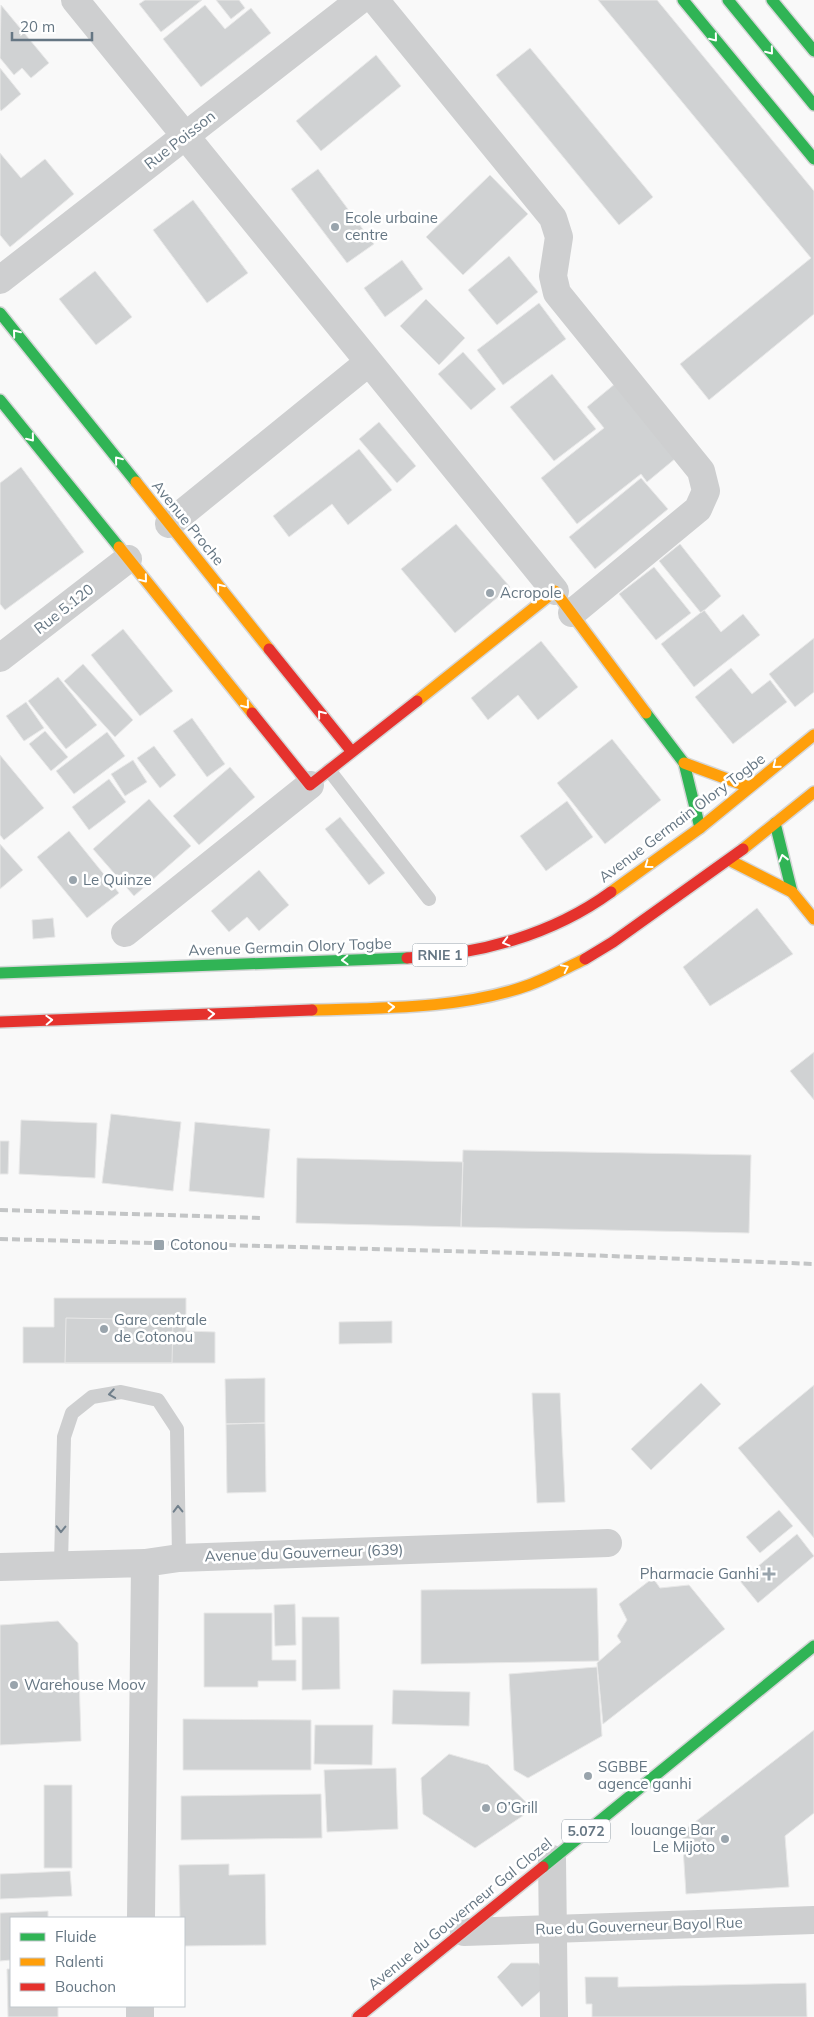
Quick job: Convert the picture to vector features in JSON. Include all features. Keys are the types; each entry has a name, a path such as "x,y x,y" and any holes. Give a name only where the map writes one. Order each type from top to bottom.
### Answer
{"main road":[{"path":"683,0 814,159"},
{"path":"728,0 814,105"},
{"path":"772,0 814,51"},
{"name":"Avenue Proche","path":"0,312 352,752"},
{"path":"0,400 128,559 319,777 555,591 684,763 700,828"},
{"name":"Avenue Germain Olory Togbe","path":"0,973 426,957 472,950 532,935 596,903 700,828 814,735"},
{"path":"684,763 749,787"},
{"path":"0,1022 422,1006 494,996 529,985 584,959 613,942 729,860 814,792"},
{"path":"775,823 792,892"},
{"path":"729,860 792,892 814,919"},
{"name":"Avenue du Gouverneur Gal Clozel","path":"358,2017 814,1646"}],"street":[{"path":"75,0 555,591"},
{"name":"Rue Poisson","path":"0,280 360,0"},
{"path":"374,0 553,218 559,237 553,276 556,293 700,471 706,491 698,510 572,612"},
{"path":"169,524 369,362"},
{"name":"Rue 5.120","path":"0,658 128,559"},
{"path":"125,933 319,777"},
{"name":"Avenue du Gouverneur (639)","path":"0,1567 144,1563 179,1558 608,1543"},
{"path":"141,1917 144,1563"},
{"path":"552,1859 554,2017"},
{"name":"Rue du Gouverneur Bayol Rue","path":"464,1932 814,1920"}],"lane":[{"path":"319,777 429,900"},
{"path":"60,1564 64,1437 72,1413 92,1397 121,1392 158,1400 177,1429 179,1558"}],"building":[{"path":"145,0 202,0 161,32 139,4"},
{"path":"216,0 239,0 245,8 231,19"},
{"path":"598,0 657,0 814,191 814,314 709,400 680,364 811,258"},
{"path":"1,5 49,63 31,78 22,68 14,75 0,58"},
{"path":"205,5 225,29 251,8 271,33 201,87 163,39"},
{"path":"530,48 653,197 619,225 496,75"},
{"path":"376,55 401,86 321,151 296,121"},
{"path":"0,68 21,94 1,111 0,109"},
{"path":"0,153 21,178 45,159 74,194 10,247 0,235"},
{"path":"318,169 374,244 347,263 291,189"},
{"path":"490,175 528,214 463,275 426,237"},
{"path":"193,200 248,273 207,303 153,230"},
{"path":"509,256 538,292 497,325 468,290"},
{"path":"402,260 423,289 385,317 364,288"},
{"path":"95,271 132,317 96,345 59,299"},
{"path":"426,299 465,338 439,365 400,326"},
{"path":"539,303 566,339 503,385 477,350"},
{"path":"463,352 496,389 471,410 438,374"},
{"path":"552,374 596,429 554,461 510,407"},
{"path":"616,383 676,458 647,482 641,474 577,524 541,478 604,428 587,407"},
{"path":"379,422 416,466 397,483 359,439"},
{"path":"359,449 392,490 348,525 332,504 289,537 273,516"},
{"path":"21,467 84,552 5,610 0,604 0,483"},
{"path":"641,478 668,509 595,569 569,537"},
{"path":"456,524 510,587 455,633 401,569"},
{"path":"680,544 721,596 701,613 659,561"},
{"path":"654,567 691,613 656,640 619,594"},
{"path":"704,610 721,632 743,614 760,635 694,687 661,644"},
{"path":"123,629 173,691 140,716 91,655"},
{"path":"814,638 814,692 795,707 769,674"},
{"path":"541,641 578,687 538,720 518,695 488,720 471,698"},
{"path":"83,664 133,720 115,737 64,681"},
{"path":"731,668 752,694 770,680 787,702 733,744 695,697"},
{"path":"58,677 97,725 66,749 28,701"},
{"path":"26,702 44,728 24,741 6,716"},
{"path":"192,718 225,764 207,777 173,731"},
{"path":"45,731 68,757 51,771 29,744"},
{"path":"107,732 125,756 74,794 56,771"},
{"path":"612,739 661,800 605,844 557,783"},
{"path":"154,746 176,775 160,788 137,758"},
{"path":"0,755 44,808 4,840 0,835"},
{"path":"133,760 147,782 125,796 111,774"},
{"path":"230,767 255,797 199,845 173,816"},
{"path":"109,779 126,802 89,830 72,807"},
{"path":"149,799 191,846 134,896 93,849"},
{"path":"567,801 593,837 546,871 520,836"},
{"path":"340,817 385,873 369,885 325,829"},
{"path":"69,831 119,893 87,918 37,857"},
{"path":"0,844 23,870 0,889"},
{"path":"259,870 289,905 259,931 247,917 229,932 211,911"},
{"path":"757,908 793,954 710,1006 683,967"},
{"path":"53,918 55,937 33,939 32,920"},
{"path":"814,1052 814,1100 790,1071"},
{"path":"111,1114 181,1122 173,1191 102,1183"},
{"path":"21,1120 97,1123 95,1178 19,1174"},
{"path":"195,1122 270,1129 264,1198 189,1191"},
{"path":"0,1141 9,1141 8,1174 0,1174"},
{"path":"463,1150 751,1155 749,1233 461,1227"},
{"path":"297,1158 463,1162 461,1227 296,1223"},
{"name":"Gare centrale de Cotonou","path":"54,1298 186,1298 186,1331 215,1332 215,1363 23,1363 23,1327 54,1327"},
{"path":"66,1318 173,1320 172,1363 65,1363"},
{"path":"392,1321 392,1343 339,1344 339,1322"},
{"path":"265,1378 265,1423 226,1424 225,1379"},
{"path":"701,1383 721,1404 651,1470 631,1449"},
{"path":"814,1385 814,1538 738,1448"},
{"path":"532,1393 560,1393 565,1502 537,1503"},
{"path":"265,1423 266,1492 227,1493 226,1424"},
{"path":"779,1510 793,1526 760,1553 746,1537"},
{"path":"797,1534 814,1556 758,1603 740,1581"},
{"path":"653,1578 660,1588 689,1585 725,1629 603,1724 597,1663 621,1642 617,1636 627,1620 619,1604"},
{"path":"597,1588 599,1661 421,1664 421,1590"},
{"path":"295,1604 296,1645 275,1646 274,1605"},
{"path":"204,1613 272,1613 272,1660 296,1660 296,1681 258,1681 258,1687 204,1687"},
{"path":"302,1617 339,1617 340,1689 302,1690"},
{"path":"58,1621 78,1643 81,1741 0,1745 0,1625"},
{"path":"597,1667 602,1736 528,1778 514,1770 509,1674"},
{"path":"393,1690 470,1692 469,1726 392,1724"},
{"path":"183,1719 311,1720 311,1770 183,1770"},
{"path":"315,1725 373,1725 372,1765 314,1764"},
{"path":"814,1730 814,1813 785,1836 789,1887 686,1894 682,1832"},
{"path":"449,1754 488,1765 533,1809 475,1848 423,1814 421,1778"},
{"path":"396,1768 398,1829 327,1832 324,1770"},
{"path":"44,1785 72,1785 72,1868 44,1868"},
{"path":"321,1794 322,1838 181,1840 181,1796"},
{"path":"229,1864 229,1875 265,1874 266,1945 185,1946 185,1917 180,1917 179,1865"},
{"path":"70,1871 72,1896 0,1899 0,1874"},
{"path":"48,1911 48,1917 10,1917 10,1960 0,1961 0,1913"},
{"path":"511,1963 538,1963 552,1981 522,2007 497,1977"},
{"path":"7,1969 10,1969 10,2007 58,2007 58,2017 8,2017"},
{"path":"585,1977 618,1977 618,1987 806,1983 807,2017 592,2017 592,2004 586,2004"}],"railway":[{"path":"0,1210 263,1218"},
{"path":"0,1239 559,1254 814,1264"}],"traffic: fast":[{"path":"683,0 814,159"},
{"path":"728,0 814,105"},
{"path":"772,0 814,51"},
{"path":"0,313 136,482"},
{"path":"0,400 119,547"},
{"path":"646,713 684,763 700,828"},
{"path":"775,823 792,892"},
{"path":"0,973 407,958"},
{"path":"543,1867 814,1646"}],"traffic: slow":[{"path":"136,482 269,649"},
{"path":"119,547 252,713"},
{"path":"417,701 555,591 646,713"},
{"path":"611,892 700,828 814,735"},
{"path":"684,763 749,787"},
{"path":"743,849 814,792"},
{"path":"729,860 792,892 814,919"},
{"path":"312,1010 422,1006 477,999 529,985 585,959"}],"traffic: jam":[{"path":"269,649 352,752"},
{"path":"252,713 310,785 417,701"},
{"path":"585,959 613,942 743,849"},
{"path":"407,958 461,952 514,940 564,920 611,892"},
{"path":"0,1022 312,1010"},
{"path":"358,2017 543,1867"}],"place":[{"name":"Ecole urbaine centre","path":"335,227"},
{"name":"Acropole","path":"490,593"},
{"name":"Le Quinze","path":"73,880"},
{"name":"Cotonou","path":"159,1245"},
{"name":"Gare centrale de Cotonou","path":"104,1329"},
{"name":"Pharmacie Ganhi","path":"769,1574"},
{"name":"Warehouse Moov","path":"14,1685"},
{"name":"SGBBE agence ganhi","path":"588,1776"},
{"name":"O’Grill","path":"486,1808"},
{"name":"louange Bar Le Mijoto","path":"725,1839"}]}
